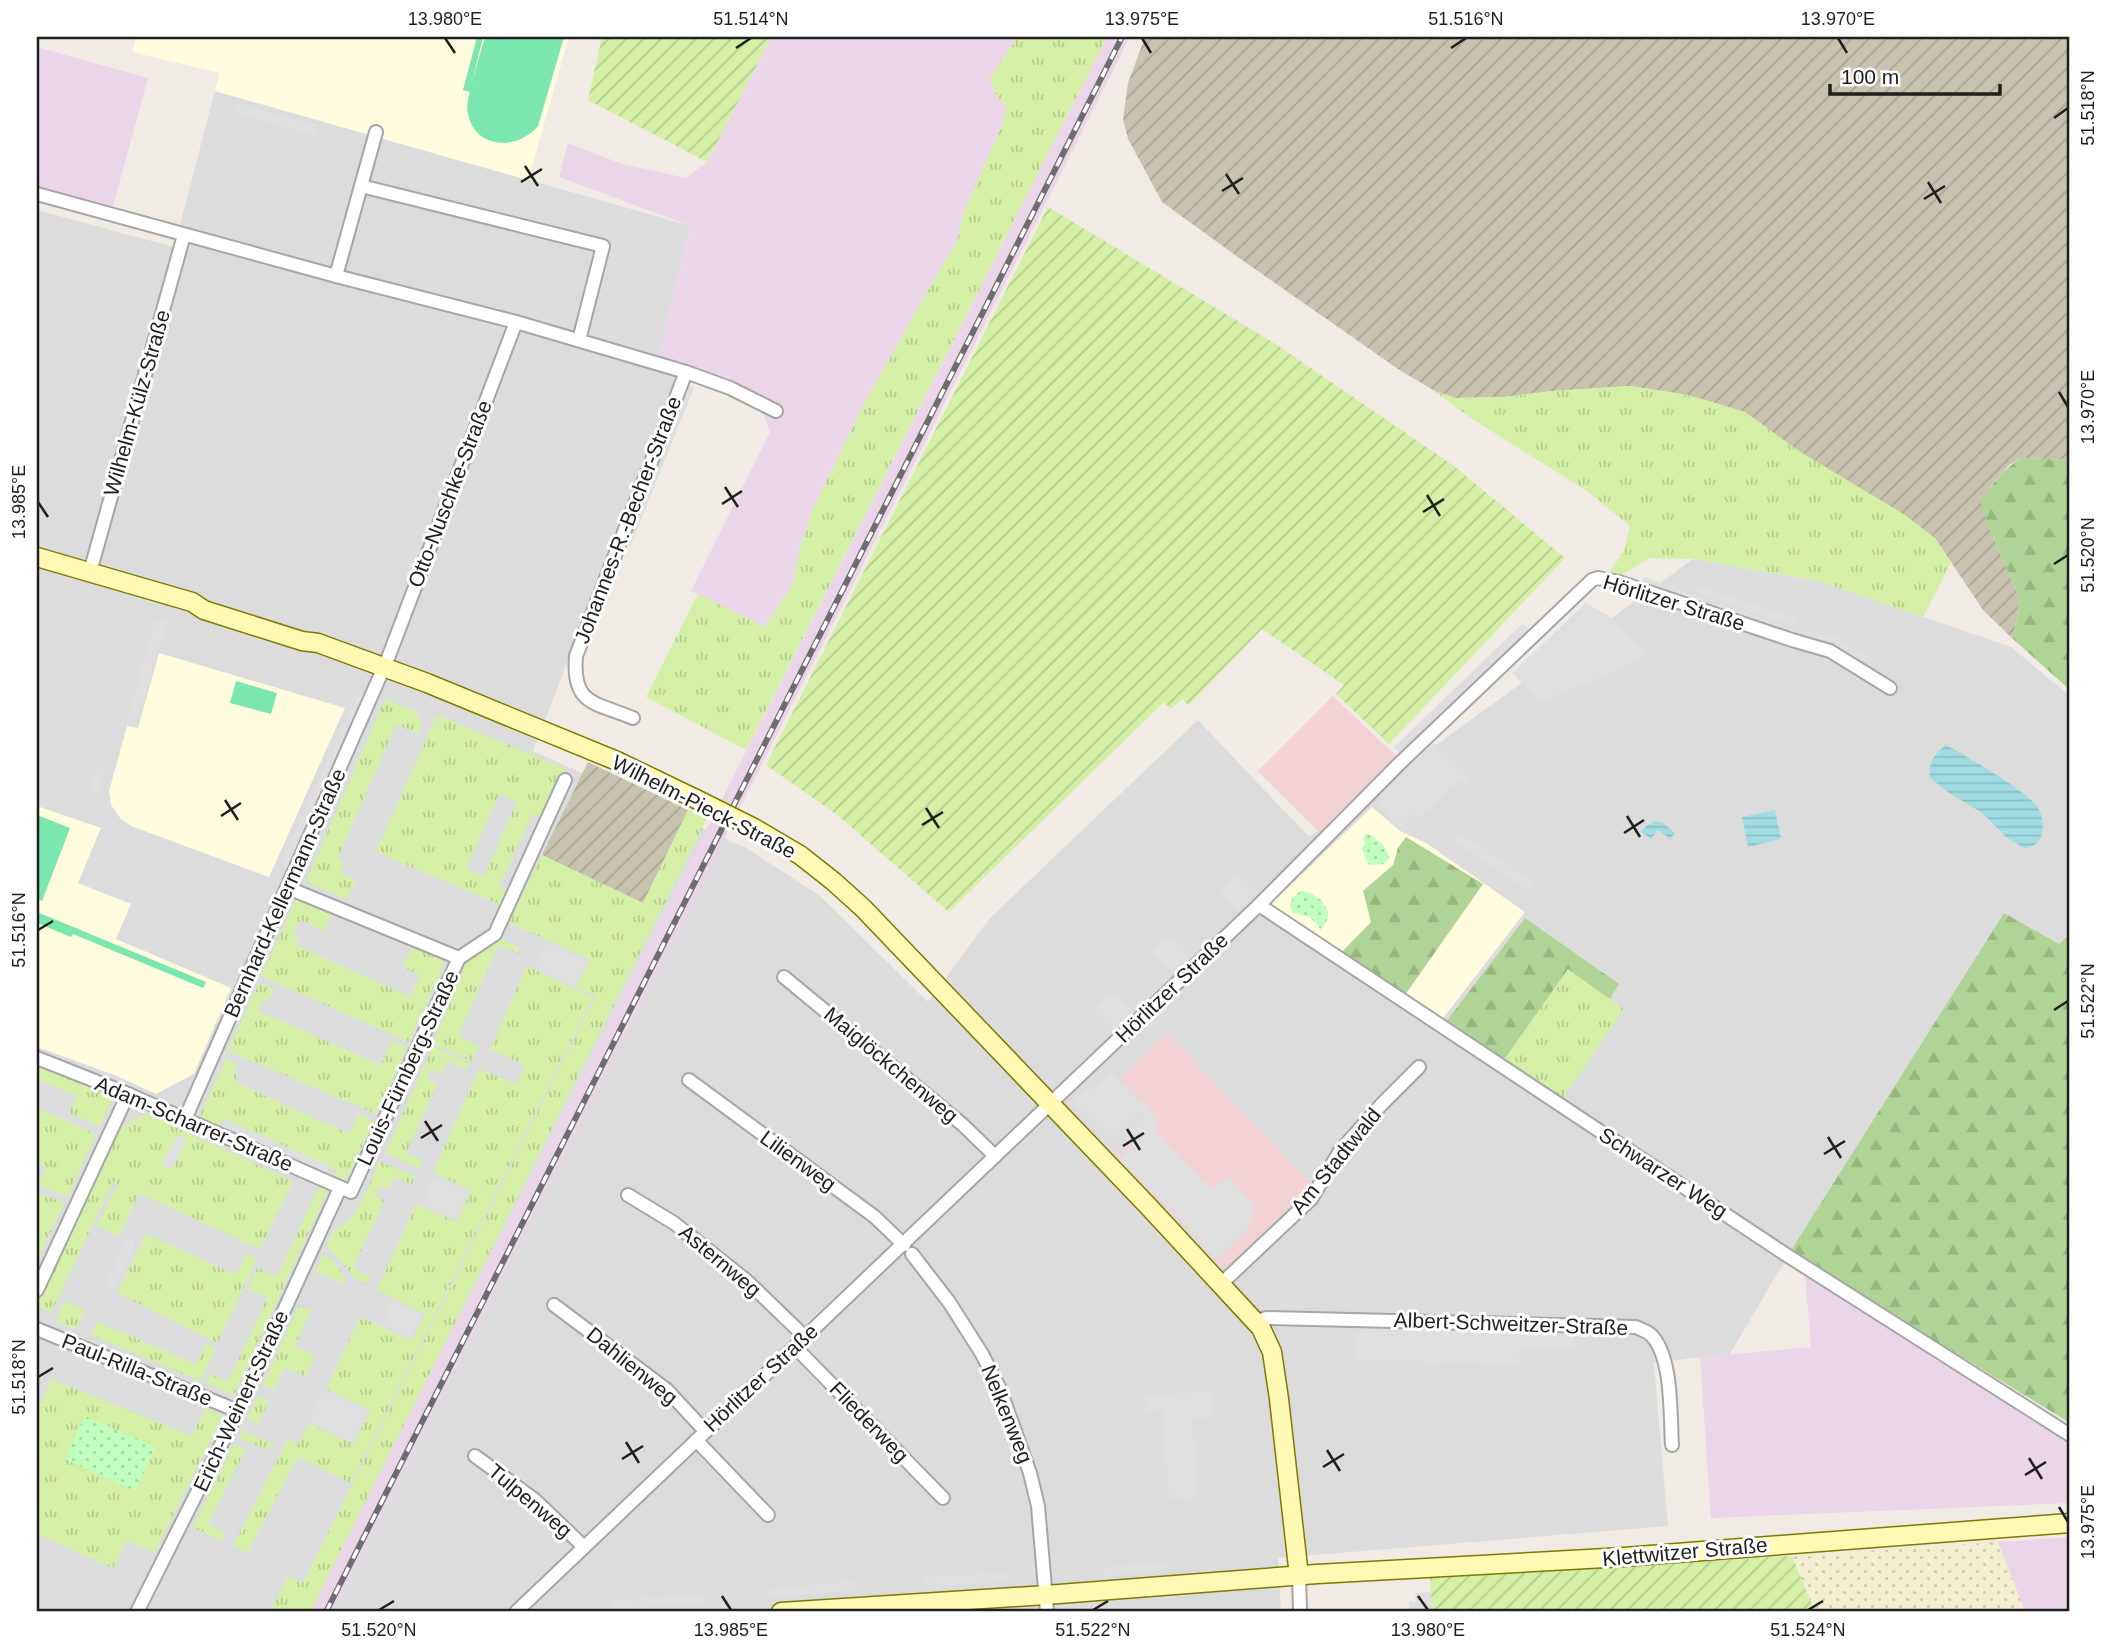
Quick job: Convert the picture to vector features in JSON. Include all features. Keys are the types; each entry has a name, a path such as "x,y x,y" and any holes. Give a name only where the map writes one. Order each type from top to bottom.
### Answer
{"main road":[{"name":"Wilhelm-Pieck-Straße","path":"37,557 192,602 204,610 302,641 318,643 617,761 754,828 800,855 833,881 863,908 1149,1207 1222,1284 1267,1338 1272,1352 1285,1438 1298,1576"},
{"name":"Klettwitzer Straße","path":"781,1612 1046,1604 1298,1576 1624,1557 2070,1523"}],"street":[{"path":"336,276 376,132"},
{"path":"361,186 603,246 579,340"},
{"name":"Johannes-R.-Becher-Straße","path":"37,194 579,340 686,372 730,388 776,411"},
{"name":"Wilhelm-Külz-Straße","path":"90,572 184,235"},
{"name":"Otto-Nuschke-Straße","path":"384,667 516,322"},
{"name":"Johannes-R.-Becher-Straße","path":"633,718 590,701 582,695 574,675 576,656 686,372"},
{"name":"Hörlitzer Straße","path":"516,1612 805,1337 908,1250 995,1156 1259,905 1399,764 1592,580 1598,578 1619,582 1830,651 1890,688"},
{"name":"Bernhard-Kellermann-Straße","path":"185,1119 384,667"},
{"path":"459,958 495,934 565,780"},
{"name":"Louis-Fürnberg-Straße","path":"288,888 459,958 346,1190"},
{"name":"Schwarzer Weg","path":"1259,905 1785,1254 2070,1435"},
{"name":"Maiglöckchenweg","path":"784,977 963,1125 995,1156"},
{"name":"Adam-Scharrer-Straße","path":"37,1058 128,1094 346,1190"},
{"name":"Am Stadtwald","path":"1222,1284 1311,1199 1340,1151 1419,1067"},
{"name":"Lilienweg","path":"689,1080 875,1217 908,1250"},
{"path":"37,1290 128,1094"},
{"name":"Erich-Weinert-Straße","path":"137,1612 346,1190"},
{"name":"Asternweg","path":"628,1195 674,1223 747,1281 805,1337"},
{"name":"Nelkenweg","path":"908,1250 949,1302 999,1387 1030,1472 1038,1506 1046,1604"},
{"name":"Dahlienweg","path":"554,1305 667,1390 768,1515"},
{"name":"Albert-Schweitzer-Straße","path":"1256,1322 1266,1318 1636,1327 1649,1333 1658,1344 1666,1362 1672,1445"},
{"name":"Paul-Rilla-Straße","path":"37,1329 238,1411"},
{"name":"Fliederweg","path":"795,1347 943,1498"},
{"name":"Tulpenweg","path":"475,1456 535,1500 584,1547"},
{"path":"1298,1576 1300,1612"}],"shaded area":[{"path":"136,37 569,37 528,180 215,91 220,73 132,52"},
{"path":"771,37 1018,37 990,78 994,92 1006,106 1003,123 963,214 957,242 864,404 812,511 793,584 765,627 691,591 770,432 763,414 766,398 728,378 660,354 691,226 559,177 568,143 622,164 686,178 707,162"},
{"path":"1107,37 1130,37 333,1612 311,1612"},
{"path":"1145,37 2070,37 2070,460 2022,458 2009,465 1990,487 1987,523 2020,599 2013,639 1983,610 1935,538 1799,452 1745,412 1688,395 1630,386 1504,397 1455,398 1433,390 1398,369 1162,202 1128,139 1123,119 1128,83"},
{"path":"37,47 148,78 113,206 37,186"},
{"path":"215,91 691,226 660,354 683,362 533,751 748,849 820,896 928,1002 989,919 1198,720 1309,837 1693,559 1819,581 2011,647 2070,696 2070,935 2059,944 2005,914 1790,1252 1730,1354 1654,1363 1668,1526 1278,1558 1281,1612 37,1612 37,210 174,247"},
{"path":"238,103 316,125 313,135 235,113"},
{"path":"686,385 694,388 630,547 622,544"},
{"path":"1644,577 1789,628 1834,636 1868,656 1863,664 1641,584"},
{"path":"1698,585 1797,620 1795,627 1696,592"},
{"path":"1586,603 1612,618 1647,654 1634,663 1541,702 1512,673"},
{"path":"156,619 166,622 136,727 126,725"},
{"path":"1523,623 1529,629 1400,753 1394,747"},
{"path":"159,653 345,708 269,877 131,826 121,819 111,805 109,791 127,726 138,728"},
{"path":"358,693 368,696 290,873 282,862"},
{"path":"1333,696 1396,756 1319,832 1258,771"},
{"path":"1434,743 1470,780 1465,786 1459,780 1419,819 1414,814 1400,827 1378,803 1382,799 1378,795"},
{"path":"588,762 688,810 643,903 542,855"},
{"path":"98,768 105,771 98,795 90,792"},
{"path":"37,806 101,828 78,883 131,904 116,939 231,988 194,1074 156,1094 117,1076 37,1047"},
{"path":"1372,807 1400,831 1426,843 1525,912 1441,1021 1272,910 1271,905 1278,897"},
{"path":"1458,832 1536,884 1531,892 1452,840"},
{"path":"1238,874 1258,893 1239,912 1219,893"},
{"path":"1174,937 1194,956 1175,975 1152,951 1164,938 1168,942"},
{"path":"548,942 587,961 574,987 535,968"},
{"path":"1116,994 1135,1014 1117,1033 1094,1008 1106,996 1110,1000"},
{"path":"1167,1033 1313,1185 1224,1269 1116,1157 1157,1117 1120,1078"},
{"path":"1112,1073 1155,1117 1155,1132 1212,1190 1227,1176 1255,1206 1246,1231 1217,1259 1119,1159 1133,1145 1126,1136 1144,1118 1138,1112 1111,1139 1073,1101 1089,1086 1094,1090"},
{"path":"224,1120 329,1166 324,1177 219,1130"},
{"path":"177,1135 187,1139 172,1170 162,1165"},
{"path":"435,1176 468,1192 455,1219 422,1204"},
{"path":"128,1238 136,1242 114,1288 106,1284"},
{"path":"1805,1273 2070,1441 2070,1503 1711,1518 1700,1357 1811,1347"},
{"path":"393,1301 422,1314 411,1338 382,1325"},
{"path":"1358,1322 1574,1328 1573,1349 1520,1347 1519,1364 1357,1360"},
{"path":"324,1390 368,1411 353,1443 309,1421"},
{"path":"1212,1391 1214,1418 1192,1419 1198,1497 1169,1499 1162,1410 1147,1411 1146,1396"},
{"path":"2070,1537 2070,1612 2025,1612 1998,1542"},
{"path":"1998,1542 2025,1612 1815,1612 1792,1556"},
{"path":"1166,1562 1167,1571 1103,1576 1102,1567"},
{"path":"1007,1573 1007,1582 925,1586 924,1577"},
{"path":"857,1581 858,1590 770,1598 769,1589"},
{"path":"1431,1592 1432,1612 1410,1612 1409,1602 1416,1602 1415,1593"},
{"path":"702,1595 702,1603 614,1609 614,1600"}],"green space":[{"path":"477,37 483,37 472,82 485,37 564,37 538,126 519,140 488,140 472,126 467,108 470,92 463,90"},
{"path":"602,37 771,37 707,162 588,100"},
{"path":"1018,37 1107,37 746,750 646,697 698,594 765,627 793,584 812,511 864,404 957,242 963,214 1003,123 1006,106 994,92 990,78"},
{"path":"1048,207 1274,343 1454,466 1565,558 1389,744 1336,694 1344,685 1262,629 1189,705 1182,699 1171,709 1164,702 949,912 836,814 766,765"},
{"path":"1630,386 1688,395 1745,412 1799,451 1905,515 1935,538 1951,563 1923,617 1819,581 1693,559 1650,558 1621,575 1613,575 1610,571 1624,551 1630,526 1587,491 1469,417 1433,390 1455,398 1504,397"},
{"path":"2022,458 2070,460 2070,690 2013,639 2020,599 1981,504 1998,478"},
{"path":"236,681 277,693 271,714 230,703"},
{"path":"385,699 416,712 422,723 419,734 396,724 337,860 344,863 340,873 356,880 347,899 306,882"},
{"path":"437,715 566,769 543,819 532,814 499,887 510,893 504,906 376,852","holes":["499,794 517,802 484,877 466,869"]},
{"path":"688,810 707,819 310,1612 270,1612 288,1576 303,1583 596,996 576,987 590,959 509,923 542,855 643,903"},
{"path":"37,815 70,828 42,901 37,899"},
{"path":"1366,834 1376,839 1386,850 1389,858 1384,864 1370,865 1367,862 1362,849"},
{"path":"1406,837 1483,884 1405,995 1341,953 1371,922 1363,891 1393,865 1398,848"},
{"path":"1301,891 1317,897 1324,904 1328,916 1322,928 1308,917 1293,913 1291,900"},
{"path":"296,899 332,914 324,931 300,920 293,935 299,938 296,945 410,997 420,975 403,967 413,945 441,959 443,966 409,1042 261,976"},
{"path":"37,912 206,982 203,988 73,934 71,937 37,923"},
{"path":"2004,913 2059,944 2070,935 2070,1423 1790,1252"},
{"path":"1525,918 1619,984 1610,999 1568,969 1503,1061 1446,1022"},
{"path":"497,940 518,947 520,954 498,945 458,1036 479,1046 472,1061 433,1044 468,958"},
{"path":"527,966 593,998 351,1483 298,1457 247,1553 233,1546 288,1439 299,1444 309,1424 354,1444 370,1410 326,1389 360,1317 412,1341 425,1314 377,1290 416,1204 456,1222 471,1191 433,1172 479,1069 516,1084 525,1065 490,1049"},
{"path":"1568,969 1624,1009 1562,1100 1503,1061"},
{"path":"259,983 274,989 268,1001 262,999 258,1011 381,1065 392,1041 407,1047 377,1114 228,1051"},
{"path":"433,1047 470,1063 467,1070 448,1060 441,1074 431,1069 427,1079 437,1084 406,1153 422,1161 419,1168 385,1153"},
{"path":"226,1059 237,1064 233,1073 237,1075 235,1082 349,1134 359,1114 374,1121 348,1176 345,1179 334,1175 336,1169 223,1118 219,1127 202,1119 200,1115"},
{"path":"37,1064 115,1094 100,1126 69,1113 77,1096 37,1079"},
{"path":"37,1108 96,1134 68,1197 38,1185 46,1167 37,1162"},
{"path":"151,1114 170,1117 177,1122 175,1127 293,1181 260,1249 139,1193 119,1236 97,1226 118,1184 113,1182 51,1313 37,1305 114,1138 130,1122"},
{"path":"379,1161 415,1177 412,1184 394,1177 388,1189 380,1186 375,1196 384,1200 353,1268 370,1277 367,1284 355,1278 326,1245 334,1230 342,1226 356,1211"},
{"path":"319,1186 328,1190 234,1395 206,1382 210,1374 228,1382 267,1298 248,1289 257,1268 277,1277"},
{"path":"37,1192 64,1203 37,1261"},
{"path":"146,1234 236,1275 247,1254 257,1259 217,1343 117,1293"},
{"path":"323,1254 338,1267 345,1284 315,1271"},
{"path":"65,1301 85,1310 76,1330 56,1321"},
{"path":"299,1305 311,1310 295,1346 315,1356 305,1376 285,1367 274,1390 263,1385"},
{"path":"97,1322 196,1364 206,1344 216,1348 200,1381 91,1335"},
{"path":"51,1379 192,1436 205,1408 223,1415 155,1552 126,1541 113,1568 37,1534 37,1494 41,1486 37,1484 37,1412"},
{"path":"258,1396 269,1401 258,1424 247,1419"},
{"path":"85,1416 155,1447 135,1491 65,1459"},
{"path":"242,1430 274,1445 273,1448 265,1449 238,1437"},
{"path":"234,1444 246,1449 208,1524 225,1533 221,1541 193,1527"},
{"path":"1792,1556 1815,1612 1432,1612 1430,1577"}],"water":[{"path":"1946,745 2007,782 2036,805 2043,824 2037,843 2026,849 2007,838 1981,812 1930,778 1933,759"},
{"path":"1775,810 1781,839 1748,847 1742,817"},
{"path":"1655,821 1663,823 1675,833 1670,839 1658,830 1651,839 1641,832"}],"railway":[{"path":"326,1612 1122,37"}]}
